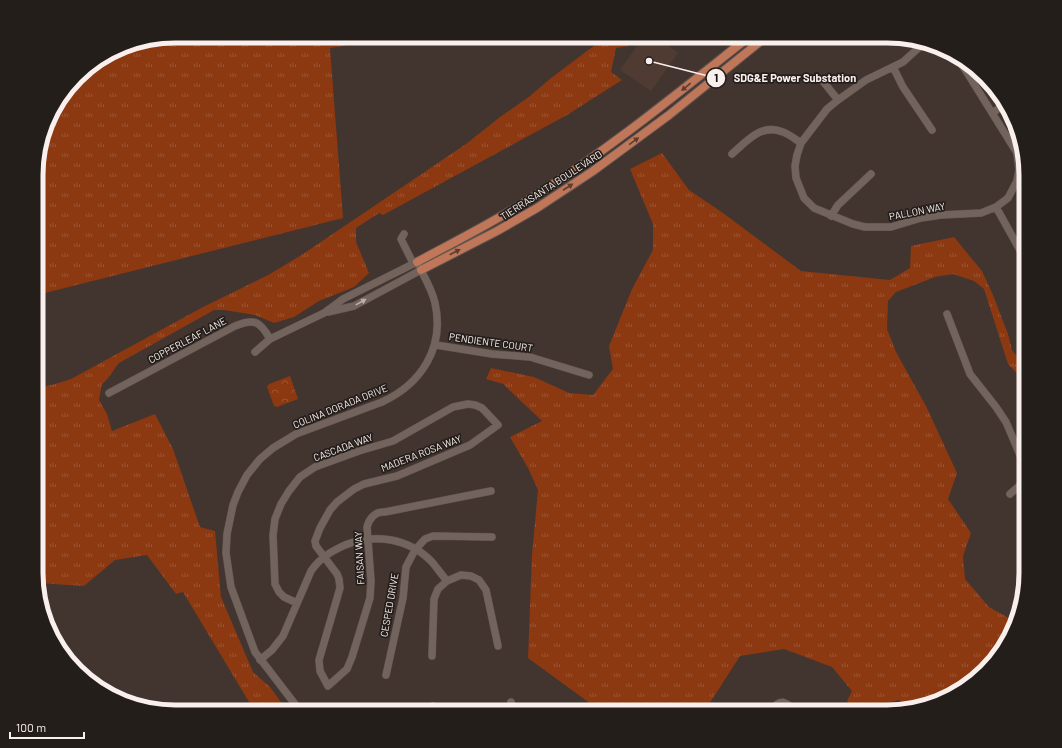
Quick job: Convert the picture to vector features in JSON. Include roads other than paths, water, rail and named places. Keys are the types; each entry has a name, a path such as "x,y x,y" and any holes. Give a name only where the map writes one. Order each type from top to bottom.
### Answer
{"main road":[{"name":"TIERRASANTA BOULEVARD","path":"415,262 485,225 533,197 588,161 663,105 741,43"},
{"name":"TIERRASANTA BOULEVARD","path":"421,270 497,231 537,208 601,165 669,115 758,43"},
{"path":"601,165 600,158 620,143 626,133"}],"street":[{"name":"PALLON WAY","path":"919,48 903,62 866,80 838,100 801,143 795,166 796,178 804,198 814,208 831,216 865,227 891,227 921,218 941,215 981,213 996,207"},
{"path":"893,68 903,87 932,130"},
{"path":"964,68 1016,152"},
{"path":"822,80 838,100"},
{"path":"993,113 1000,107"},
{"path":"732,154 758,132 766,129 783,132 801,143"},
{"path":"831,216 838,205 870,174"},
{"path":"1019,177 1008,198 996,207 1019,248"},
{"name":"COLINA DORADA DRIVE","path":"295,705 260,660 250,640 231,587 226,553 233,505 247,475 260,459 273,448 296,434 392,398 412,384 427,364 436,345 437,324 435,303 433,294 421,270 401,239 404,234"},
{"name":"TIERRASANTA BOULEVARD","path":"255,352 270,339 324,312 343,299 415,262"},
{"name":"TIERRASANTA BOULEVARD","path":"324,312 354,306 421,270"},
{"path":"947,314 970,374 996,406 1006,422 1019,453"},
{"name":"COPPERLEAF LANE","path":"109,393 235,326 246,322 257,322 264,328 270,339"},
{"name":"PENDIENTE COURT","path":"436,345 492,354 530,357 589,375"},
{"name":"CASCADA WAY","path":"297,603 284,597 279,592 275,584 273,535 275,519 281,504 288,491 300,477 315,467 359,451 393,441 453,407 468,404 475,405 482,408 498,424"},
{"name":"MADERA ROSA WAY","path":"328,686 320,671 320,660 340,588 337,574 323,557 316,546 315,541 330,510 337,502 354,489 364,484 397,476 470,445 498,424"},
{"path":"1010,494 1019,486"},
{"name":"FAISAN WAY","path":"328,686 346,669 352,657 370,598 371,581 367,539 368,522 374,514 381,511 384,512 491,491"},
{"name":"CESPED DRIVE","path":"386,675 403,598 406,567 415,550 425,539 433,536 492,537"},
{"path":"260,660 272,650 283,636 311,571 317,562 332,551 356,540 386,538 406,544 432,562 447,581"},
{"path":"432,656 434,598 438,589 447,581 461,575 471,576 479,580 486,590 498,646"},
{"path":"774,705 781,701 789,705"}],"place":[{"name":"SDG&E Power Substation","path":"649,61"}]}
